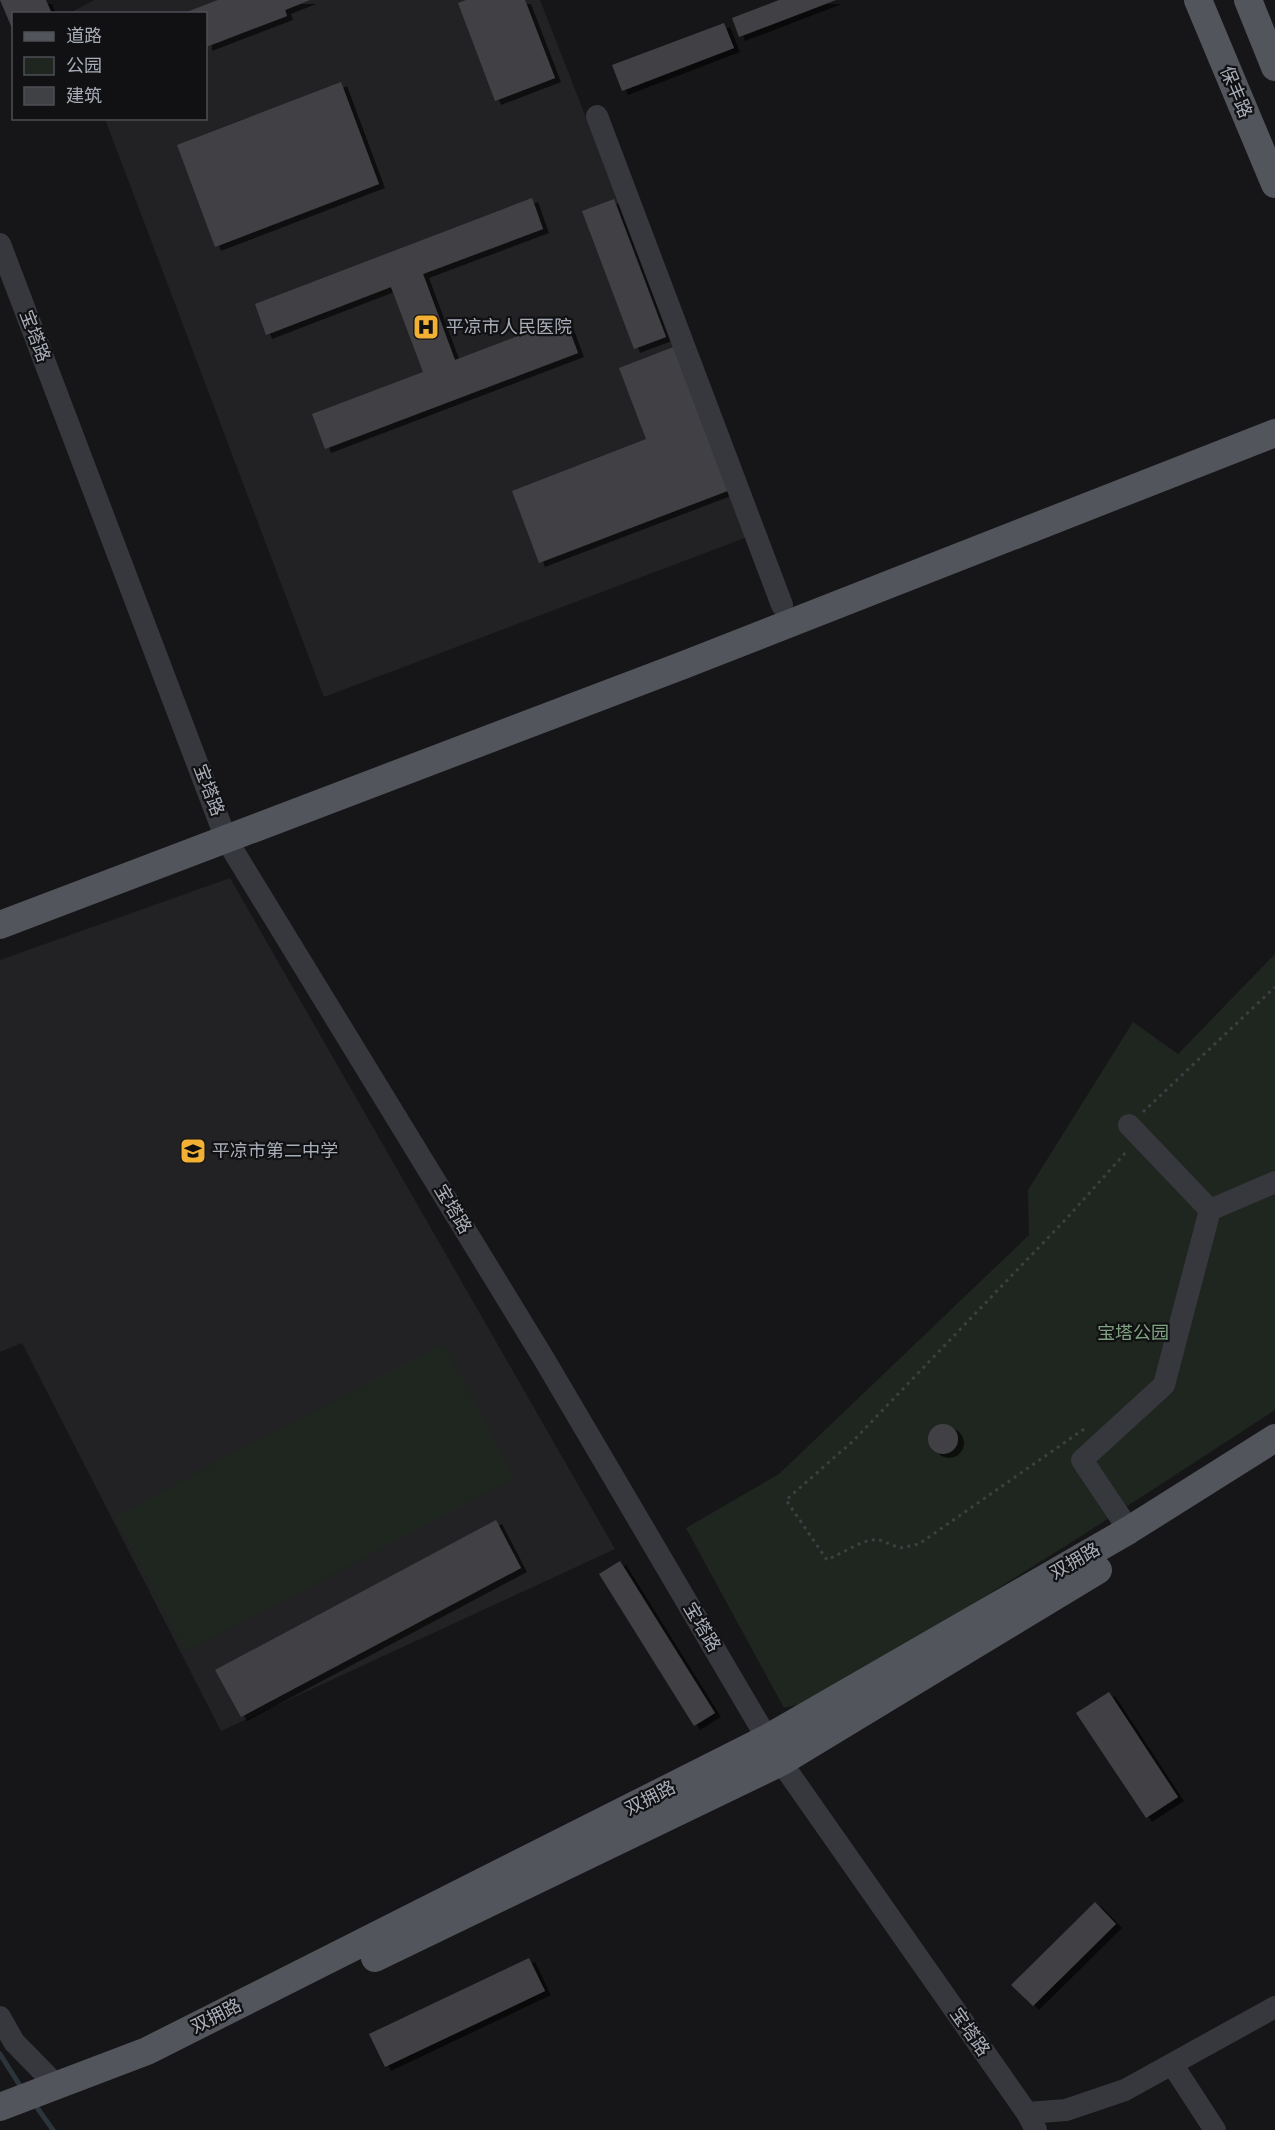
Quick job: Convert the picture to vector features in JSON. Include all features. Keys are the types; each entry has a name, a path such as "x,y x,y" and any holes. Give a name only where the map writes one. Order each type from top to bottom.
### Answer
{"main road":[{"name":"保丰路","path":"1198,0 1275,184"},
{"path":"1248,0 1275,67"},
{"path":"562,701 782,605 1275,413"},
{"path":"0,925 223,830 1275,433"},
{"path":"0,904 223,830"},
{"name":"双拥路","path":"0,2107 147,2052 774,1750 1275,1438"},
{"name":"双拥路","path":"0,2123 153,2065 774,1750 1138,1546 1275,1459"}],"street":[{"path":"597,116 782,605"},
{"name":"宝塔路","path":"0,244 223,830 544,1359 774,1750 1032,2121"},
{"path":"1134,1131 1210,1210"},
{"path":"1210,1210 1275,1182"},
{"path":"1129,1530 1082,1460 1164,1385 1210,1210"},
{"path":"1032,2121 1125,2090 1275,2007"},
{"path":"0,2017 14,2042 57,2086"},
{"path":"1172,2064 1215,2130"}],"path":[{"path":"1092,1424 919,1544 900,1548 877,1539 863,1542 827,1560 786,1500 853,1441 1066,1218 1134,1131 1275,987"}],"shaded area":[{"name":"平凉市人民医院","path":"94,0 540,0 750,536 324,697 105,120 207,120 207,12 72,12"},
{"name":"平凉市第二中学","path":"230,878 615,1549 221,1731 22,1343 0,1352 0,960"}],"green space":[{"name":"宝塔公园","path":"1275,954 1275,1410 1083,1535 861,1674 810,1702 784,1708 686,1528 779,1474 1029,1235 1028,1190 1133,1022 1178,1054"},
{"path":"444,1343 514,1479 185,1652 115,1516"}],"building":[{"path":"0,0 46,0 51,12 12,12 12,28"},
{"path":"218,0 310,0 285,10 287,16 207,47 207,12 187,12"},
{"path":"466,0 525,0 555,78 495,101 458,3"},
{"path":"779,0 836,0 739,37 732,18"},
{"path":"724,23 734,48 622,91 612,65"},
{"path":"341,82 379,184 215,247 177,145"},
{"path":"532,198 543,229 423,274 455,360 565,318 578,353 325,449 312,414 423,372 391,287 266,335 255,304"},
{"path":"614,199 666,337 634,349 582,211"},
{"path":"676,346 730,490 539,563 512,491 646,439 619,368"},
{"path":"943,1424 953,1429 958,1439 953,1449 943,1454 933,1449 928,1439 933,1429"},
{"path":"496,1520 521,1568 241,1717 215,1670"},
{"path":"620,1561 715,1713 694,1726 599,1574"},
{"path":"1109,1692 1178,1797 1146,1818 1076,1713"},
{"path":"1095,1902 1116,1924 1033,2006 1011,1985"},
{"path":"529,1958 545,1991 385,2067 369,2034"}],"waterway":[{"path":"0,2054 19,2084"},
{"path":"38,2109 53,2130"}],"place":[{"name":"平凉市人民医院","path":"426,327"},
{"name":"平凉市第二中学","path":"193,1151"}]}
